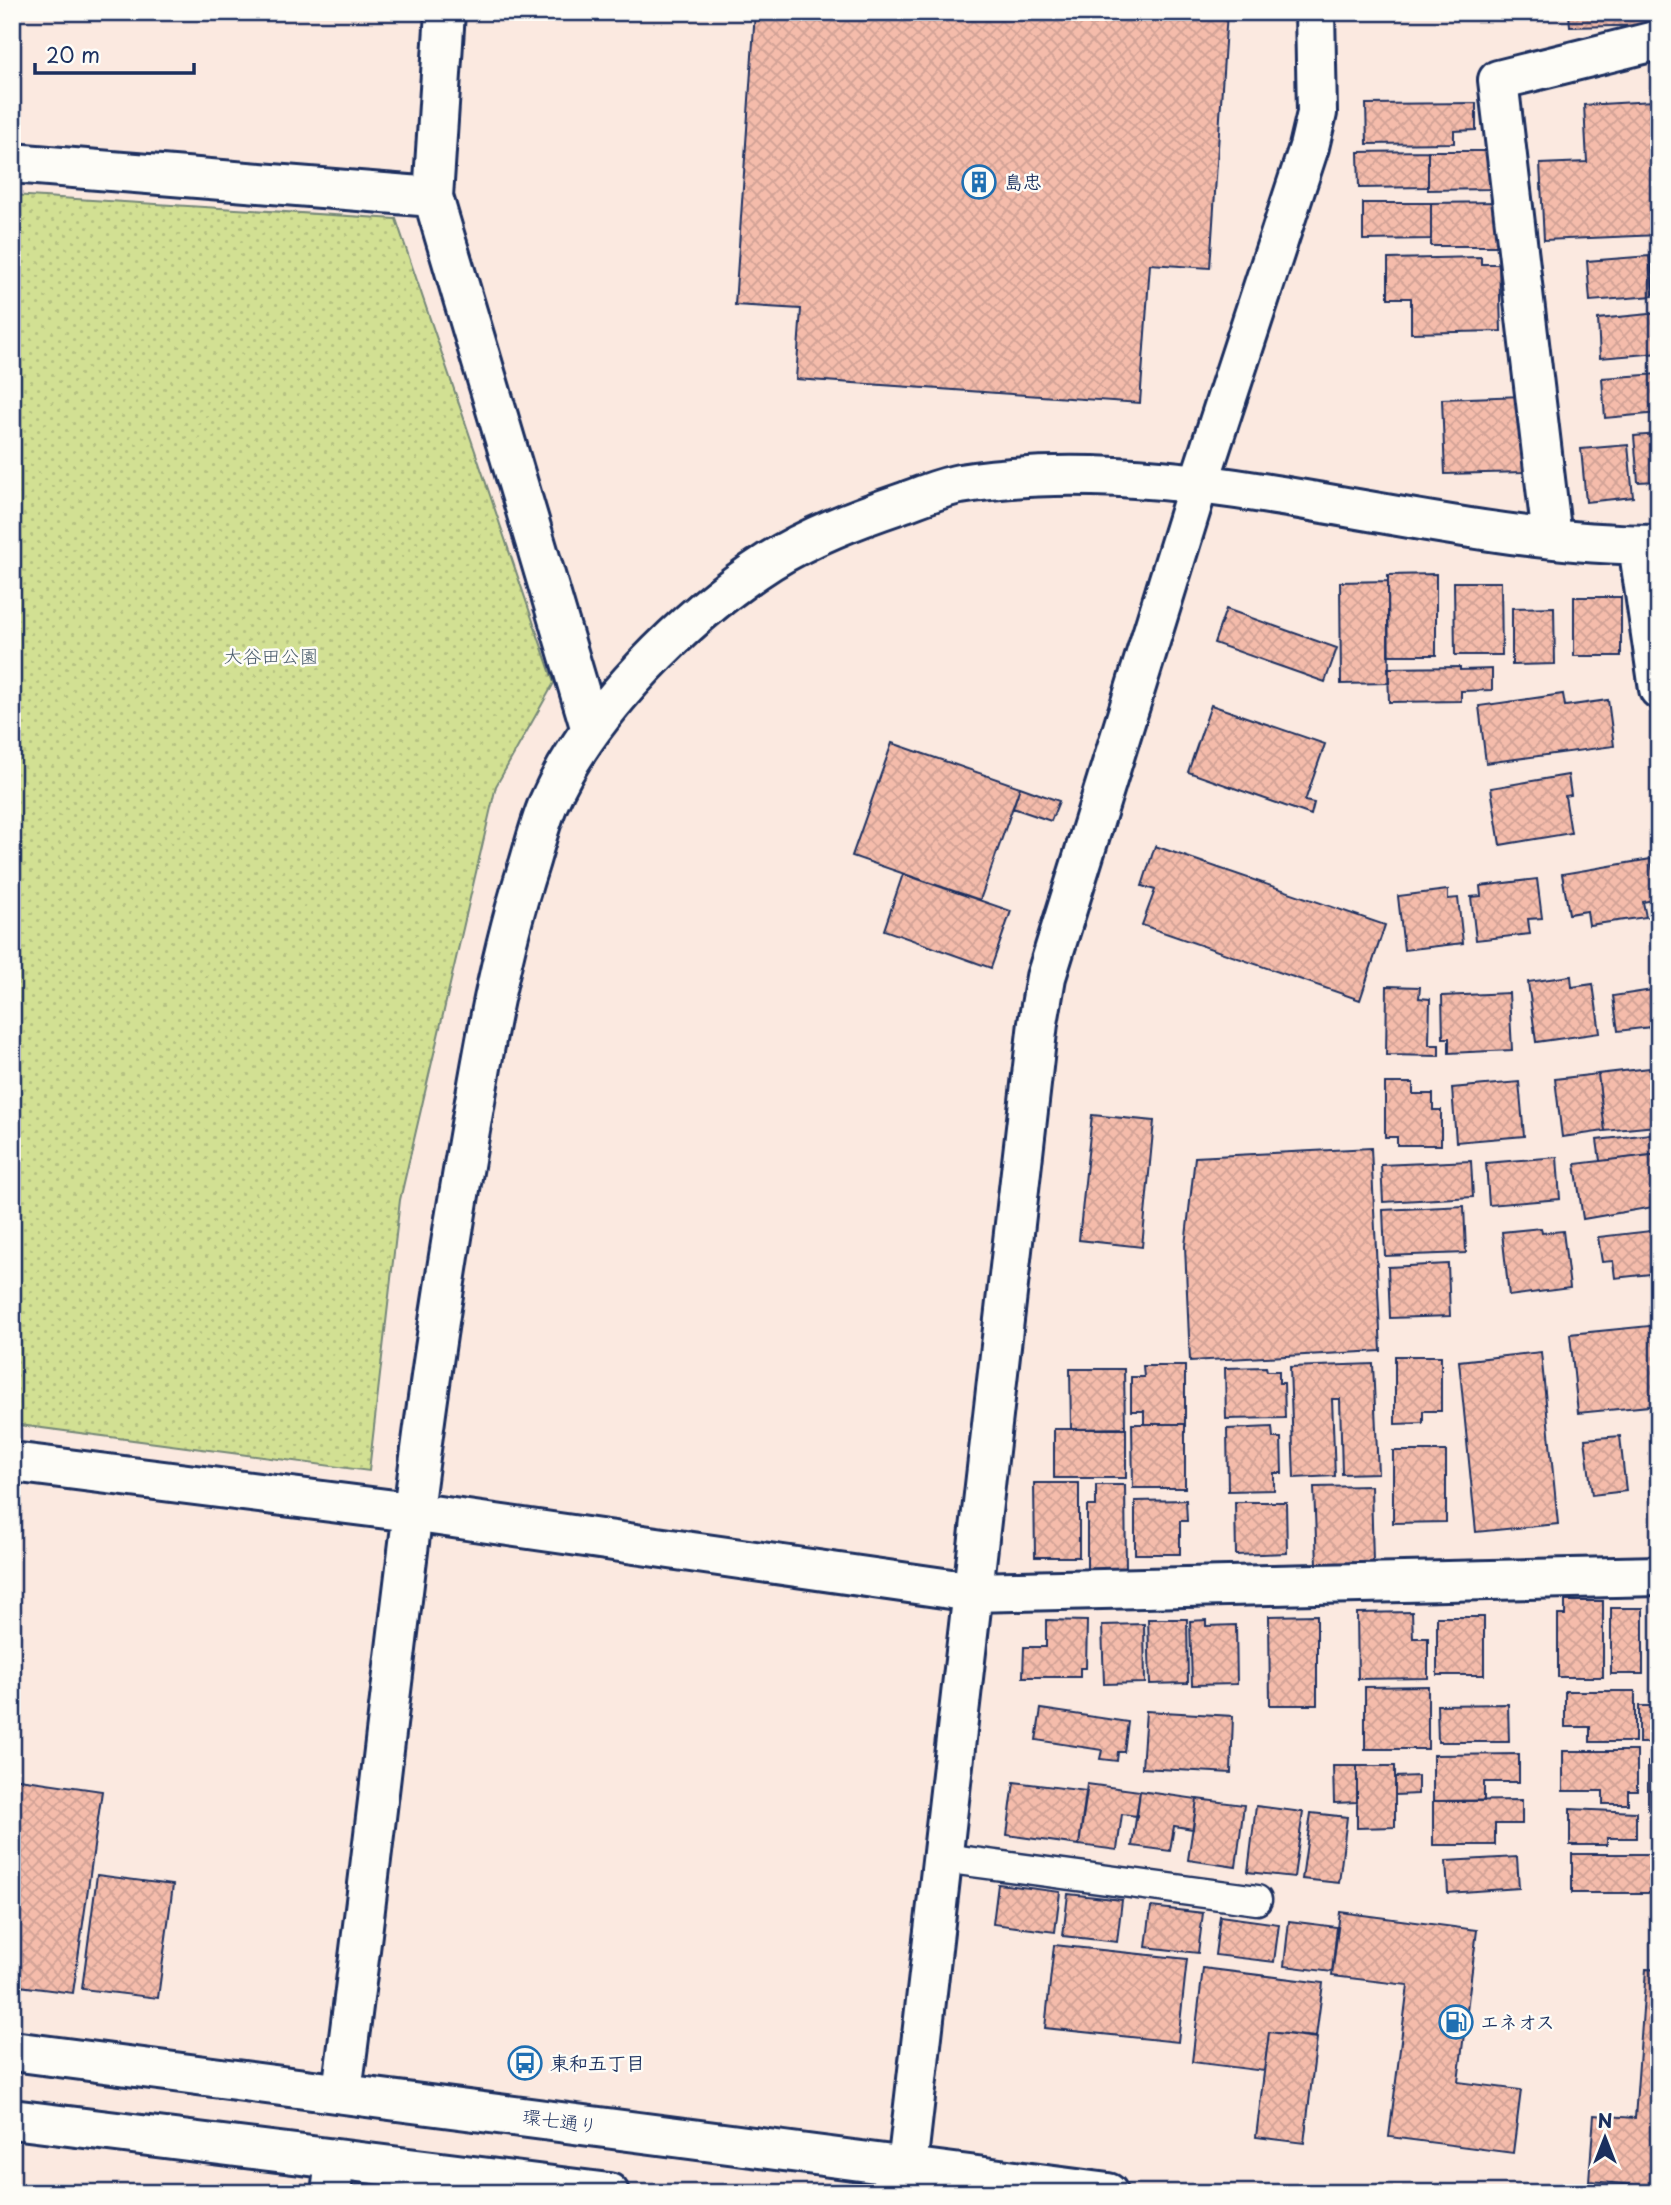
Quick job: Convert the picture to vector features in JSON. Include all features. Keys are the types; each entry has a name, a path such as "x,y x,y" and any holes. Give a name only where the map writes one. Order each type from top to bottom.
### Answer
{"street":[{"path":"445,12 433,197 591,730"},
{"path":"906,2180 972,1592 1046,977 1198,486 1310,147 1317,113 1315,12"},
{"path":"1552,538 1498,80 1659,40"},
{"path":"12,163 433,197"},
{"path":"342,2091 411,1512 449,1253 480,1072 514,910 549,802 591,730 615,699 693,618 772,560 852,520 955,485 1075,474 1198,486 1552,538 1648,545 1659,689"},
{"path":"12,1462 411,1512 972,1592 1659,1576"},
{"name":"環七通り","path":"12,2051 342,2091 906,2180 1108,2193"},
{"path":"12,2119 333,2177 609,2193"}],"lane":[{"path":"943,1858 1257,1900"}],"green space":[{"name":"大谷田公園","path":"12,195 396,219 554,683 496,786 400,1200 369,1471 12,1424"}],"building":[{"name":"島忠","path":"755,12 1227,12 1210,268 1150,264 1140,403 796,379 801,309 735,305"},
{"path":"1569,12 1659,12 1659,25 1570,27"},
{"path":"1653,101 1659,149 1659,235 1544,240 1540,164 1587,162 1584,105"},
{"path":"1476,103 1476,130 1454,131 1454,143 1367,144 1366,104"},
{"path":"1428,151 1428,187 1359,188 1358,152"},
{"path":"1428,151 1489,151 1490,189 1428,190"},
{"path":"1498,202 1499,246 1431,246 1431,203"},
{"path":"1363,203 1431,203 1431,239 1363,240"},
{"path":"1651,254 1659,254 1659,294 1654,294"},
{"path":"1649,256 1653,296 1590,301 1587,261"},
{"path":"1481,257 1481,264 1499,264 1501,331 1411,333 1411,298 1388,298 1388,259"},
{"path":"1659,313 1659,353 1600,358 1598,319"},
{"path":"1659,374 1659,413 1605,418 1602,378"},
{"path":"1523,396 1525,472 1445,474 1442,399"},
{"path":"1659,434 1659,481 1638,482 1634,436"},
{"path":"1628,445 1633,497 1586,502 1581,449"},
{"path":"1436,574 1436,655 1388,655 1388,575"},
{"path":"1388,581 1389,683 1341,684 1340,582"},
{"path":"1454,582 1501,582 1502,655 1455,655"},
{"path":"1574,597 1621,597 1621,656 1574,656"},
{"path":"1554,607 1555,664 1512,665 1512,608"},
{"path":"1226,609 1337,648 1325,682 1214,643"},
{"path":"1460,667 1460,670 1492,669 1492,690 1461,691 1461,701 1389,702 1388,668"},
{"path":"1563,694 1565,706 1608,700 1614,746 1486,763 1479,706"},
{"path":"1211,705 1325,744 1305,801 1314,803 1311,815 1188,772"},
{"path":"892,743 1020,787 980,900 852,856"},
{"path":"1568,775 1571,795 1565,796 1571,833 1500,845 1491,788"},
{"path":"1020,787 1059,801 1051,821 1013,808"},
{"path":"1155,846 1385,925 1360,1000 1142,925 1155,890 1142,886"},
{"path":"1651,859 1658,899 1643,902 1646,917 1589,925 1587,911 1569,914 1562,874"},
{"path":"903,874 1011,911 991,968 884,930"},
{"path":"1537,879 1542,918 1528,919 1530,934 1476,940 1471,897 1481,896 1480,886"},
{"path":"1448,890 1448,899 1458,898 1463,943 1404,950 1398,896"},
{"path":"1571,976 1572,987 1593,984 1600,1033 1536,1042 1528,982"},
{"path":"1387,986 1420,987 1419,998 1430,999 1429,1045 1439,1045 1439,1056 1386,1055"},
{"path":"1659,989 1659,1026 1618,1031 1613,996"},
{"path":"1509,993 1512,1050 1449,1053 1449,1038 1443,1038 1442,996"},
{"path":"1649,1068 1650,1073 1659,1072 1656,1126 1605,1131 1598,1074"},
{"path":"1598,1074 1605,1131 1562,1137 1555,1079"},
{"path":"1519,1082 1524,1136 1456,1142 1452,1088"},
{"path":"1385,1083 1413,1083 1413,1094 1433,1094 1433,1110 1441,1110 1441,1145 1397,1145 1397,1137 1385,1137"},
{"path":"1092,1115 1154,1121 1142,1247 1079,1240"},
{"path":"1659,1133 1659,1154 1600,1161 1597,1140"},
{"path":"1371,1148 1381,1351 1190,1361 1185,1246 1195,1157"},
{"path":"1659,1154 1659,1206 1583,1219 1575,1164"},
{"path":"1557,1157 1560,1199 1489,1205 1486,1163"},
{"path":"1471,1161 1473,1197 1383,1202 1381,1165"},
{"path":"1464,1206 1466,1253 1385,1256 1383,1210"},
{"path":"1541,1228 1542,1233 1563,1231 1570,1288 1509,1296 1502,1232"},
{"path":"1659,1230 1659,1273 1615,1278 1613,1261 1602,1262 1598,1237"},
{"path":"1448,1264 1450,1316 1390,1318 1388,1267"},
{"path":"1659,1325 1659,1405 1578,1413 1570,1334"},
{"path":"1541,1352 1558,1524 1476,1532 1459,1361"},
{"path":"1395,1356 1441,1356 1441,1411 1423,1411 1423,1423 1395,1424"},
{"path":"1373,1364 1378,1473 1342,1474 1340,1399 1332,1399 1335,1476 1294,1478 1290,1367"},
{"path":"1143,1366 1185,1366 1185,1424 1144,1424 1144,1411 1131,1411 1131,1377 1144,1377"},
{"path":"1266,1367 1267,1371 1279,1371 1279,1383 1284,1383 1285,1418 1226,1419 1225,1368"},
{"path":"1070,1369 1124,1369 1125,1428 1071,1429"},
{"path":"1132,1424 1185,1424 1185,1488 1133,1488"},
{"path":"1272,1427 1273,1438 1281,1438 1282,1473 1274,1473 1274,1490 1228,1491 1227,1429"},
{"path":"1054,1429 1126,1429 1126,1478 1054,1478"},
{"path":"1620,1436 1626,1491 1592,1495 1585,1439"},
{"path":"1393,1451 1446,1451 1446,1522 1393,1523"},
{"path":"1034,1483 1079,1483 1079,1557 1035,1557"},
{"path":"1096,1485 1125,1485 1126,1569 1087,1569 1087,1506 1096,1506"},
{"path":"1371,1486 1373,1562 1317,1564 1314,1487"},
{"path":"1186,1500 1187,1521 1180,1521 1180,1554 1135,1554 1135,1501"},
{"path":"1235,1502 1286,1502 1287,1553 1236,1555"},
{"path":"1565,1601 1603,1601 1603,1677 1558,1677 1558,1615 1565,1615"},
{"path":"1611,1608 1643,1608 1643,1674 1611,1674"},
{"path":"1412,1612 1413,1638 1428,1638 1428,1678 1358,1679 1357,1613"},
{"path":"1317,1615 1317,1705 1270,1705 1269,1616"},
{"path":"1437,1617 1484,1617 1484,1675 1437,1675"},
{"path":"1148,1619 1187,1619 1188,1683 1150,1684"},
{"path":"1046,1620 1087,1621 1086,1668 1080,1668 1080,1677 1023,1677 1024,1647 1046,1647"},
{"path":"1206,1620 1206,1626 1236,1625 1237,1684 1192,1685 1190,1621"},
{"path":"1144,1624 1145,1683 1104,1684 1102,1625"},
{"path":"1428,1686 1428,1749 1365,1749 1365,1687"},
{"path":"1565,1691 1635,1691 1635,1742 1590,1742 1590,1727 1565,1727"},
{"path":"1508,1704 1509,1742 1438,1742 1437,1705"},
{"path":"1639,1706 1659,1706 1659,1743 1639,1743"},
{"path":"1041,1709 1128,1722 1124,1752 1118,1752 1117,1761 1100,1759 1102,1750 1036,1740"},
{"path":"1146,1711 1233,1716 1231,1773 1142,1768"},
{"path":"1563,1751 1637,1751 1637,1791 1628,1791 1628,1804 1603,1804 1603,1791 1563,1791"},
{"path":"1519,1754 1519,1782 1484,1782 1484,1801 1433,1801 1433,1755"},
{"path":"1648,1762 1659,1762 1659,1809 1648,1809"},
{"path":"1333,1766 1357,1766 1357,1802 1334,1803"},
{"path":"1357,1766 1395,1766 1395,1827 1357,1828"},
{"path":"1418,1776 1418,1794 1395,1795 1395,1777"},
{"path":"12,1778 102,1791 73,1993 12,1985"},
{"path":"1014,1782 1087,1791 1079,1845 1007,1835"},
{"path":"1087,1784 1140,1791 1137,1816 1122,1814 1117,1850 1079,1845"},
{"path":"1140,1791 1197,1799 1193,1829 1174,1826 1170,1851 1132,1846"},
{"path":"1197,1799 1244,1805 1236,1867 1188,1860"},
{"path":"1522,1800 1522,1824 1495,1824 1495,1845 1433,1845 1433,1801"},
{"path":"1256,1806 1303,1812 1294,1877 1248,1872"},
{"path":"1570,1809 1636,1812 1636,1838 1607,1838 1607,1845 1570,1845"},
{"path":"1311,1813 1347,1817 1339,1883 1302,1879"},
{"path":"1572,1854 1652,1854 1652,1893 1572,1893"},
{"path":"1517,1857 1519,1888 1448,1893 1446,1861"},
{"path":"97,1875 173,1885 158,1998 82,1989"},
{"path":"998,1884 1060,1892 1055,1932 993,1924"},
{"path":"1068,1894 1122,1900 1117,1942 1063,1936"},
{"path":"1151,1907 1203,1913 1198,1953 1146,1947"},
{"path":"1340,1912 1477,1930 1458,2082 1521,2090 1513,2153 1389,2137 1408,1985 1332,1976"},
{"path":"1220,1916 1279,1924 1274,1962 1215,1955"},
{"path":"1289,1921 1337,1927 1332,1972 1284,1966"},
{"path":"1054,1945 1187,1959 1178,2042 1045,2028"},
{"path":"1203,1968 1323,1983 1316,2037 1269,2032 1264,2071 1192,2062"},
{"path":"1646,1969 1659,1970 1659,2187 1589,2181 1594,2115 1635,2118"},
{"path":"1269,2032 1317,2038 1304,2143 1256,2137"}],"place":[{"name":"島忠","path":"979,182"},
{"name":"エネオス","path":"1456,2022"},
{"name":"東和五丁目","path":"525,2063"}]}
